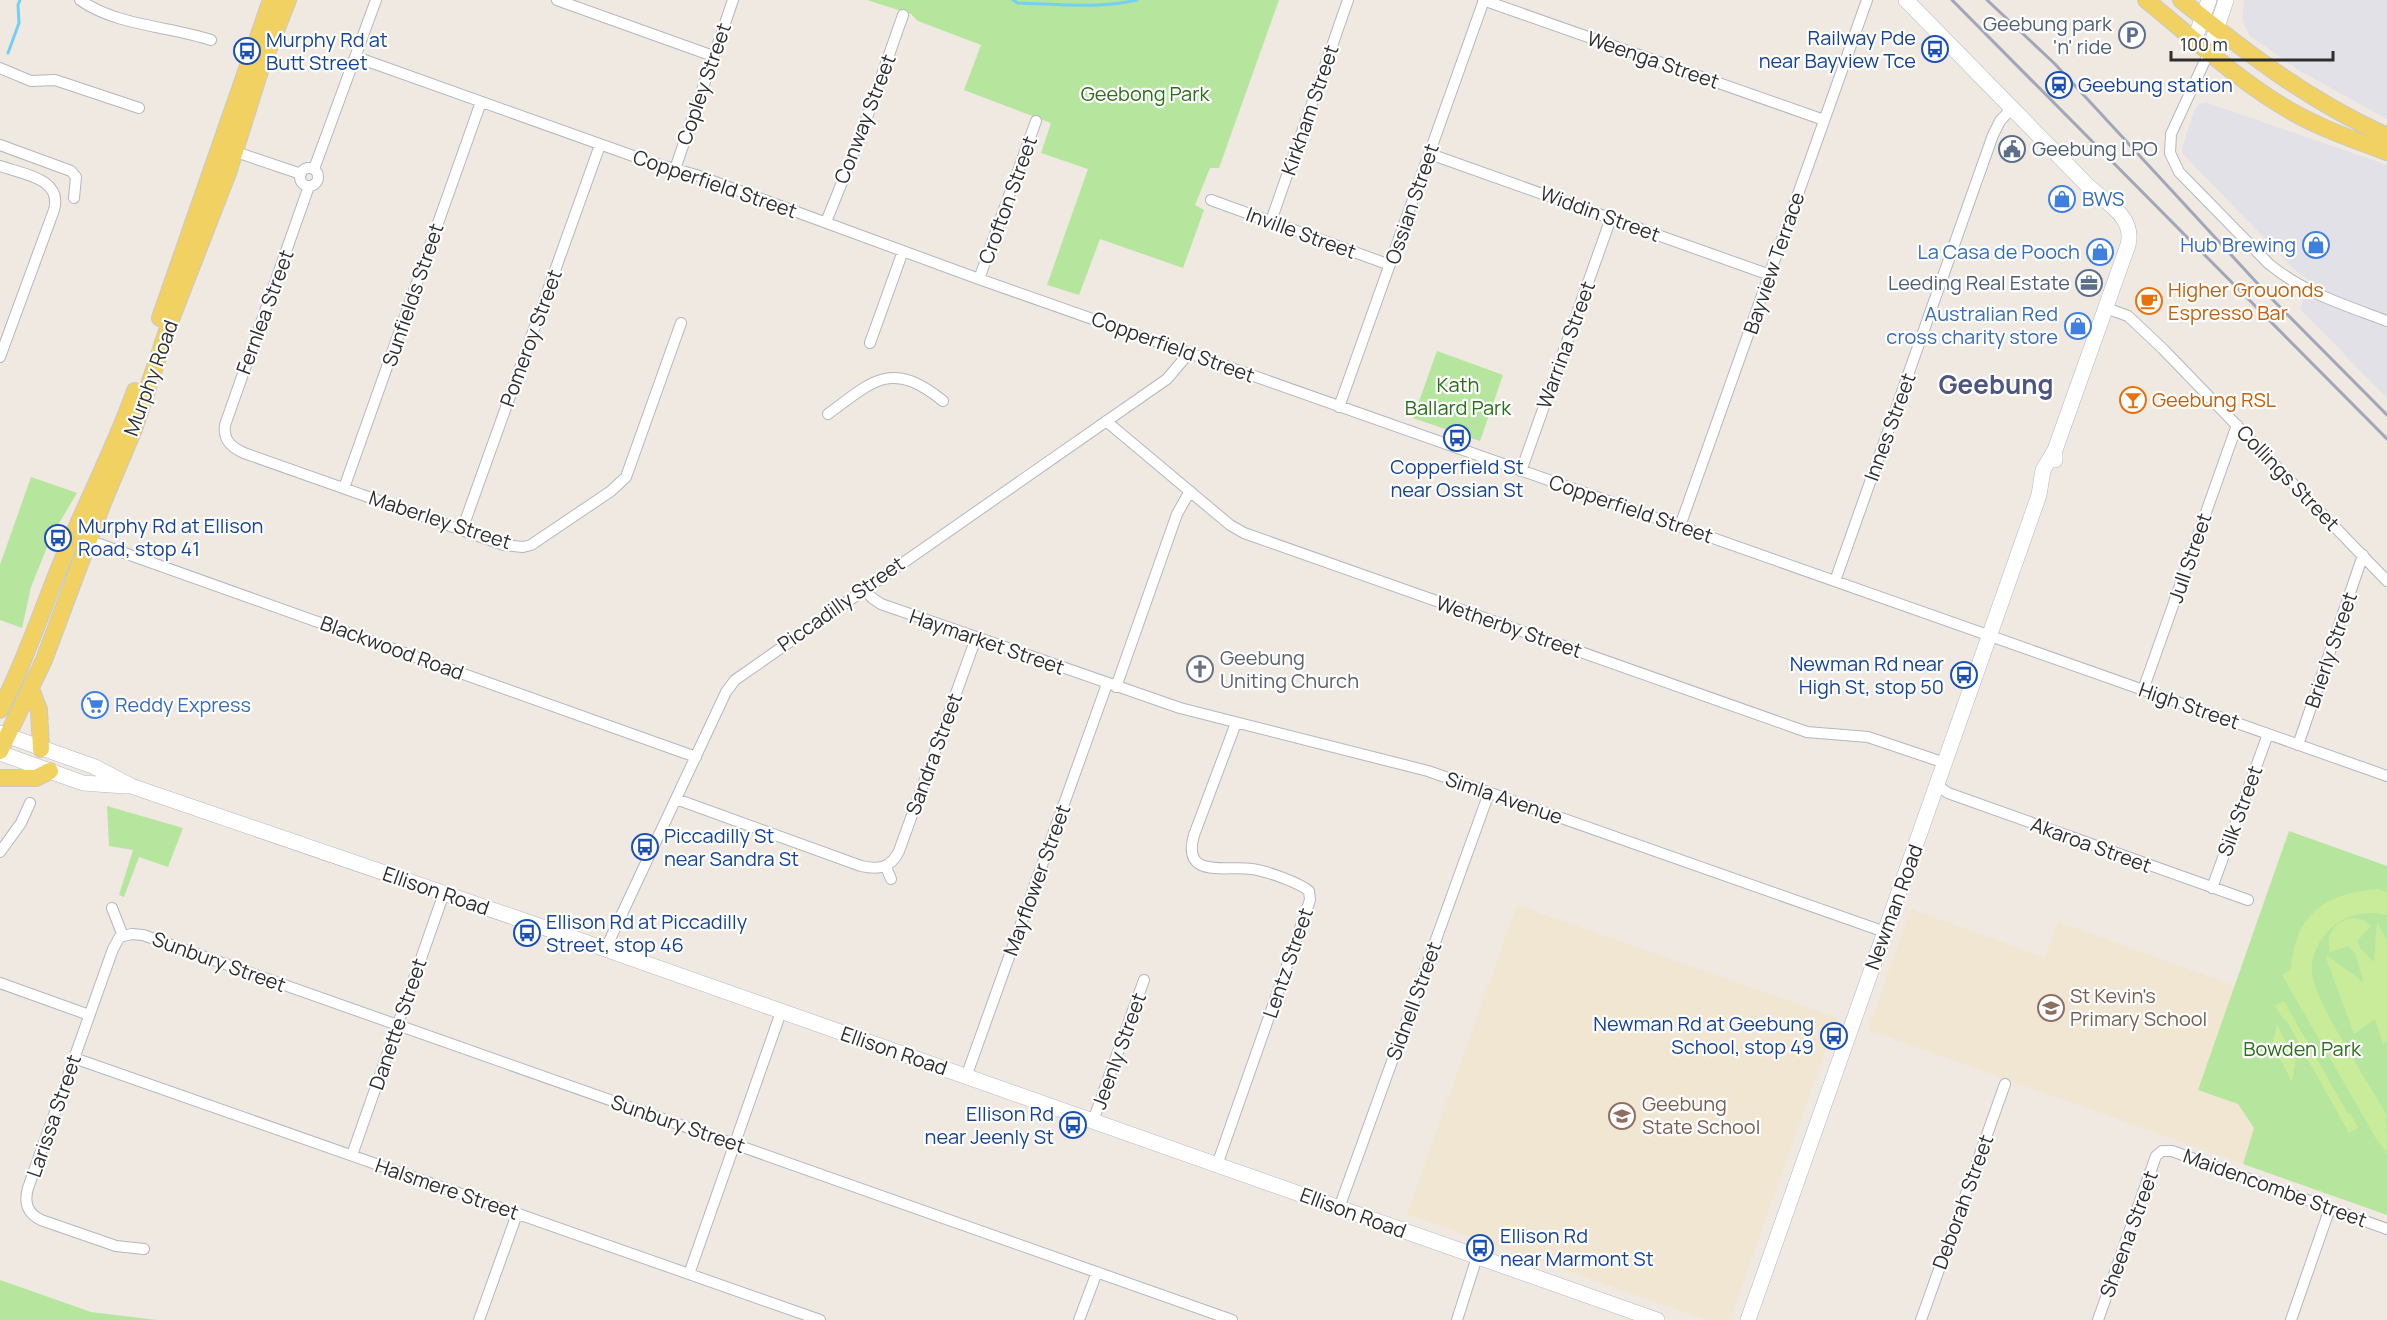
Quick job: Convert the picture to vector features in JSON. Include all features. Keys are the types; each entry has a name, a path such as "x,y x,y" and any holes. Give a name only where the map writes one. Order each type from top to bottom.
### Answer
{"main road":[{"name":"Murphy Road","path":"0,752 4,734 31,689 55,632 88,540 134,429 170,322 213,215 228,149 271,0"},
{"name":"Murphy Road","path":"1,705 31,644 65,554 116,443 228,149 288,0"},
{"path":"2146,0 2194,41 2289,110 2335,132 2387,152"},
{"path":"2181,0 2257,61 2300,90 2350,119 2387,136"},
{"path":"31,689 39,710 41,748"},
{"path":"0,778 36,778 50,771"}],"street":[{"path":"80,0 117,18 189,33 211,40"},
{"path":"314,170 376,0"},
{"path":"557,0 713,56"},
{"name":"Copley Street","path":"675,169 733,0"},
{"name":"Kirkham Street","path":"1271,221 1348,0"},
{"name":"Weenga Street","path":"1483,0 1824,120"},
{"name":"Ossian Street","path":"1339,406 1483,0"},
{"name":"Bayview Terrace","path":"1680,526 1868,0"},
{"path":"1906,0 2012,108"},
{"path":"2194,41 2210,0"},
{"path":"2226,0 2209,52 2173,126 2169,144 2170,153 2179,172 2187,183 2282,275 2316,295 2387,321"},
{"name":"Conway Street","path":"826,222 859,140 903,15"},
{"name":"Copperfield Street","path":"356,57 1990,636"},
{"path":"0,68 31,81 55,80 139,108"},
{"name":"Sunfields Street","path":"344,488 481,102"},
{"name":"Newman Road","path":"1748,1320 2039,495 2052,473 2055,450 2128,244 2129,229 2120,214 2093,191 2012,108"},
{"name":"Innes Street","path":"1835,581 1994,135 2000,121 2012,108"},
{"name":"Crofton Street","path":"979,279 1036,121"},
{"path":"0,145 71,171 76,177 74,198"},
{"name":"Pomeroy Street","path":"462,531 600,145"},
{"path":"228,149 301,174"},
{"name":"Widdin Street","path":"1430,154 1770,275"},
{"path":"0,166 43,181 53,189 56,197 54,210 0,357"},
{"path":"306,169 314,170 318,174 318,180 309,186 302,182 301,174 306,169"},
{"name":"Fernlea Street","path":"225,439 226,419 309,186"},
{"name":"Inville Street","path":"1211,200 1390,265"},
{"name":"Warrina Street","path":"1521,471 1611,218"},
{"path":"870,343 903,251"},
{"name":"Collings Street","path":"2106,308 2135,321 2387,581"},
{"name":"Maberley Street","path":"225,439 236,449 462,531 504,545 515,547 531,545 620,484 630,469 681,323"},
{"name":"Piccadilly Street","path":"605,950 726,692 735,680 1167,379 1190,352"},
{"path":"828,414 868,384 886,377 914,383 943,401"},
{"name":"Wetherby Street","path":"1106,421 1230,525 1244,533 1807,732 1868,737 1945,763"},
{"name":"Jull Street","path":"2143,690 2237,425"},
{"name":"Mayflower Street","path":"966,1077 1111,686 1177,514 1190,491"},
{"name":"Blackwood Road","path":"88,540 696,757"},
{"name":"Brierly Street","path":"2298,745 2363,555"},
{"name":"Haymarket Street","path":"864,588 881,604 1111,686"},
{"name":"High Street","path":"1990,636 2387,776"},
{"name":"Sandra Street","path":"886,867 894,861 898,851 976,638"},
{"name":"Simla Avenue","path":"1111,686 1180,708 1428,771 1885,932"},
{"name":"Lentz Street","path":"1217,1165 1310,905 1309,891 1299,885 1256,870 1205,867 1195,859 1192,852 1192,842 1236,723"},
{"name":"Ellison Road","path":"4,734 95,767 130,786 444,893 1657,1320"},
{"name":"Silk Street","path":"2212,888 2268,734"},
{"name":"Ellison Road","path":"0,752 83,783 130,786"},
{"name":"Akaroa Street","path":"1936,785 1948,793 2248,900"},
{"name":"Sidnell Street","path":"1339,1208 1489,793"},
{"path":"676,799 861,866 886,867 891,879"},
{"path":"0,852 21,823 30,803"},
{"name":"Danette Street","path":"352,1155 444,893"},
{"path":"112,908 123,936"},
{"name":"Sunbury Street","path":"123,936 143,935 1232,1320"},
{"name":"Larissa Street","path":"123,936 113,949 26,1196 31,1214 41,1220 116,1246 144,1250"},
{"name":"Jeenly Street","path":"1093,1121 1144,980"},
{"path":"0,983 89,1015"},
{"path":"689,1274 781,1012"},
{"name":"Halsmere Street","path":"74,1058 820,1320"},
{"name":"Deborah Street","path":"1921,1320 2005,1084"},
{"name":"Maidencombe Street","path":"2163,1151 2172,1151 2387,1229"},
{"name":"Sheena Street","path":"2098,1320 2157,1156 2163,1151"},
{"path":"2291,1320 2330,1208"},
{"path":"479,1320 517,1214"},
{"path":"1456,1320 1477,1257"},
{"path":"1079,1320 1097,1272"}],"shaded area":[{"path":"2244,0 2387,0 2387,119 2300,71 2250,36 2242,20"},
{"path":"2205,102 2387,165 2387,398 2300,309 2309,280 2297,272 2183,154 2182,148 2194,111 2199,104"},
{"name":"Geebung State School","path":"1517,905 1837,1018 1730,1320 1706,1320 1407,1214"},
{"name":"St Kevin's Primary School","path":"1911,909 2045,958 2058,922 2235,986 2198,1090 2238,1104 2254,1128 2243,1164 1868,1030"}],"green space":[{"name":"Geebong Park","path":"867,0 1279,0 1219,168 1210,168 1195,205 1204,210 1183,268 1100,239 1079,295 1047,285 1088,169 1041,153 1051,123 964,90 981,45 918,21 911,14"},
{"name":"Kath Ballard Park","path":"1437,351 1503,375 1480,441 1413,418"},
{"path":"31,477 77,493 52,535 31,587 22,628 0,620 0,565"},
{"path":"107,806 183,828 168,867 139,857 124,897 119,895 133,850 109,846"},
{"name":"Bowden Park","path":"2289,831 2387,866 2387,1215 2243,1164 2254,1128 2238,1104 2198,1090"},
{"path":"2378,889 2387,892 2387,915 2357,914 2337,923 2319,943 2314,955 2312,973 2328,1016 2385,1113 2387,1153 2377,1140 2282,975 2291,969 2299,934 2306,921 2316,910 2343,895"},
{"path":"2353,918 2363,920 2371,926 2357,941 2361,949 2374,962 2377,922 2387,940 2387,1042 2383,1044 2375,1019 2354,1034 2326,958 2328,956 2364,983 2355,953 2348,946 2330,952 2329,940 2333,929 2341,922"},
{"path":"2284,1001 2358,1128 2349,1133 2286,1020 2275,1006"},
{"path":"2277,1024 2289,1049 2297,1048 2292,1082 2278,1055 2270,1055"},
{"path":"0,1280 91,1312 157,1320 0,1320"}],"waterway":[{"path":"8,53 19,23 20,0"},
{"path":"1013,0 1018,3 1078,5 1137,0"}],"railway":[{"path":"1952,0 2387,439"},
{"path":"1987,0 2055,64 2270,297 2387,415"}],"place":[{"name":"Geebung park 'n' ride","path":"2132,35"},
{"name":"Railway Pde near Bayview Tce","path":"1935,49"},
{"name":"Murphy Rd at Butt Street","path":"247,51"},
{"name":"Geebung station","path":"2059,85"},
{"name":"Geebung LPO","path":"2012,149"},
{"name":"BWS","path":"2062,199"},
{"name":"Hub Brewing","path":"2316,245"},
{"name":"La Casa de Pooch","path":"2100,252"},
{"name":"Leeding Real Estate","path":"2089,283"},
{"name":"Higher Grouonds Espresso Bar","path":"2149,301"},
{"name":"Australian Red cross charity store","path":"2078,326"},
{"name":"Geebung RSL","path":"2133,400"},
{"name":"Copperfield St near Ossian St","path":"1457,438"},
{"name":"Murphy Rd at Ellison Road, stop 41","path":"58,538"},
{"name":"Geebung Uniting Church","path":"1200,669"},
{"name":"Newman Rd near High St, stop 50","path":"1964,675"},
{"name":"Reddy Express","path":"95,705"},
{"name":"Piccadilly St near Sandra St","path":"645,847"},
{"name":"Ellison Rd at Piccadilly Street, stop 46","path":"527,933"},
{"name":"St Kevin's Primary School","path":"2051,1008"},
{"name":"Newman Rd at Geebung School, stop 49","path":"1834,1036"},
{"name":"Geebung State School","path":"1622,1116"},
{"name":"Ellison Rd near Jeenly St","path":"1073,1125"},
{"name":"Ellison Rd near Marmont St","path":"1480,1248"}],"district":[{"name":"Geebung","path":"1996,385"}]}
